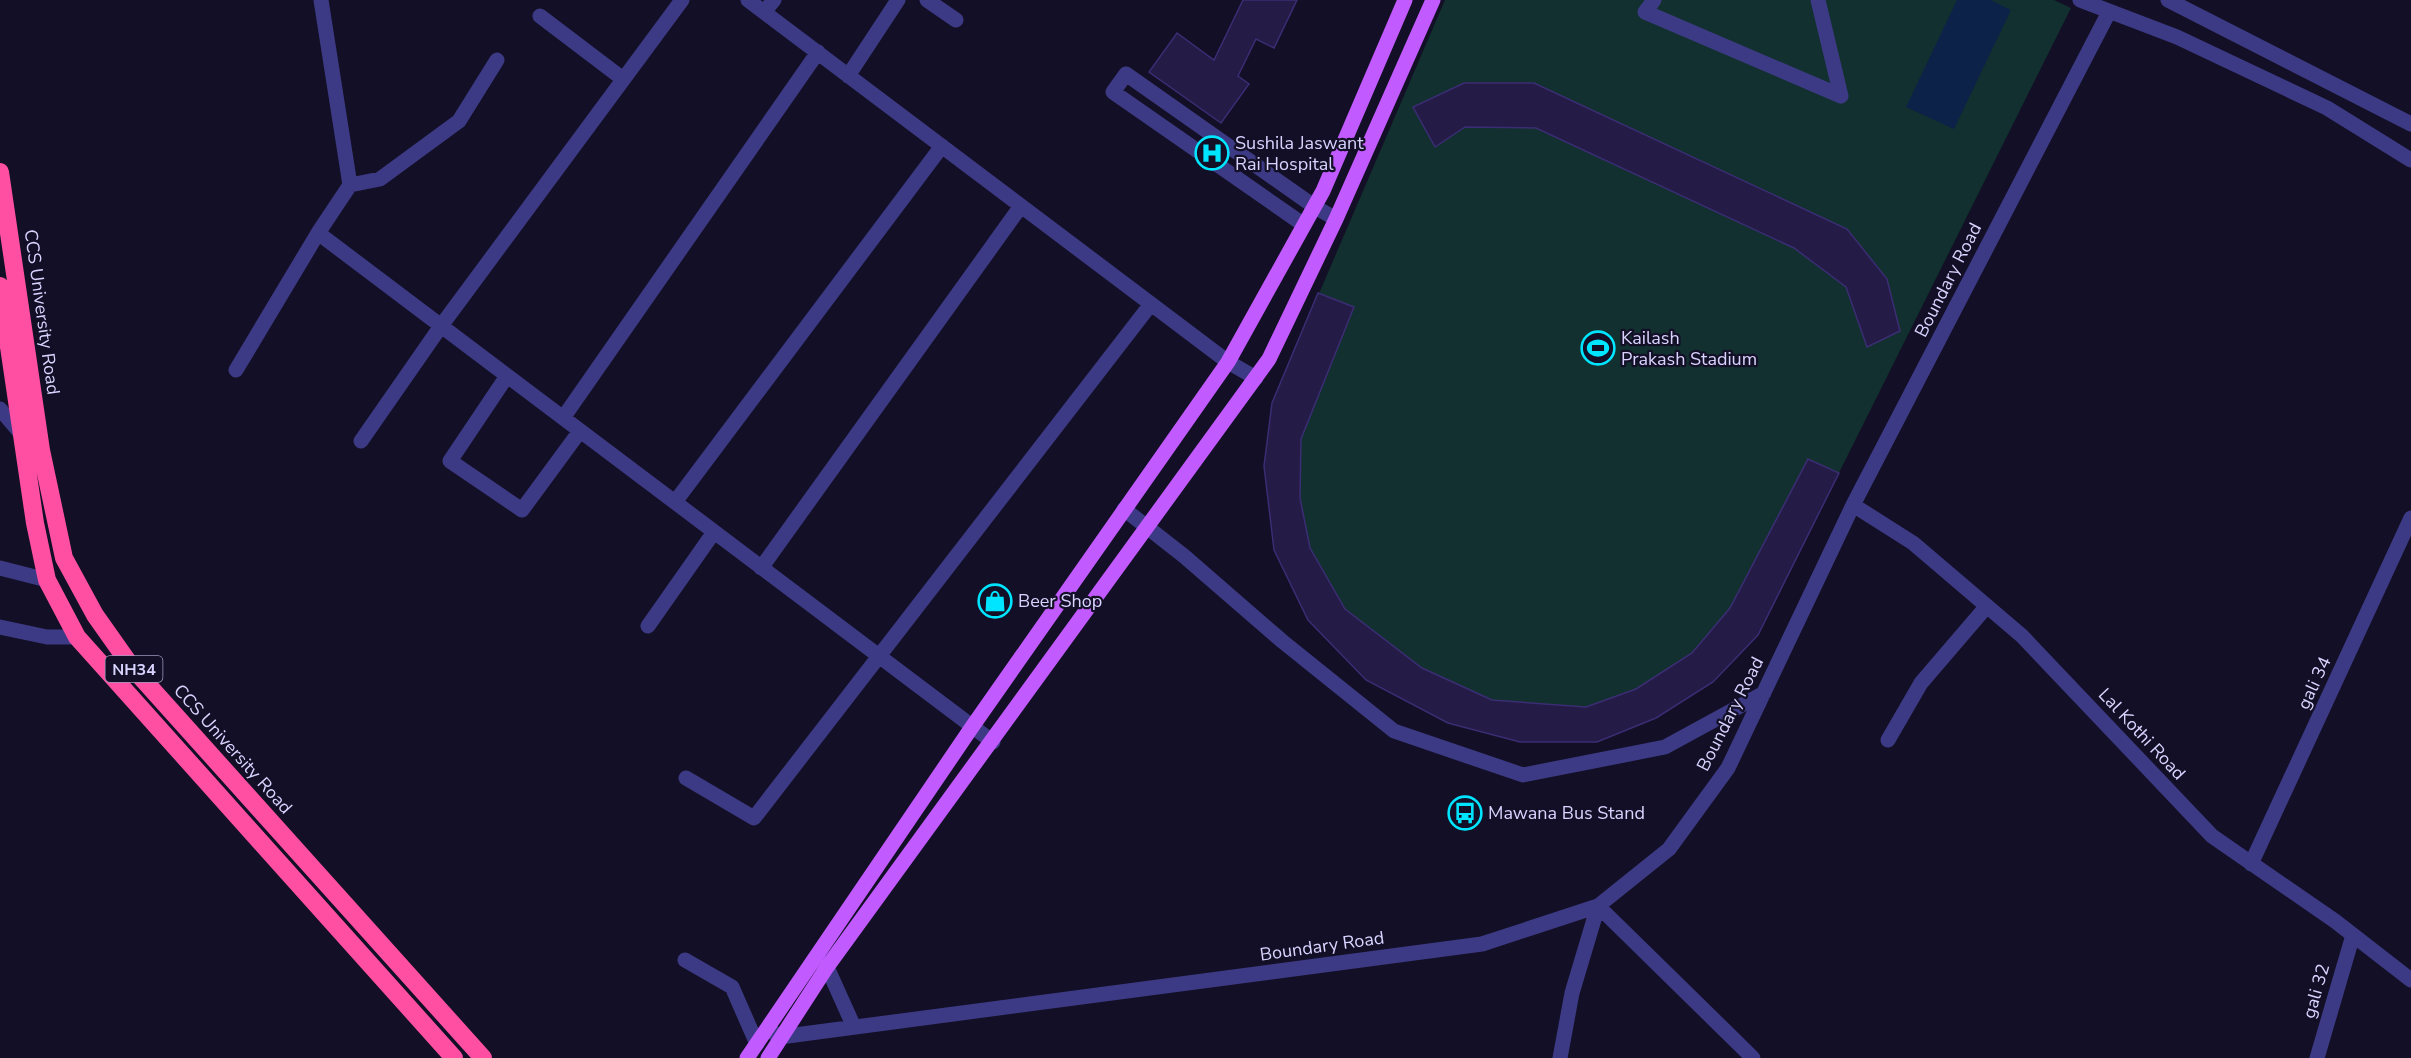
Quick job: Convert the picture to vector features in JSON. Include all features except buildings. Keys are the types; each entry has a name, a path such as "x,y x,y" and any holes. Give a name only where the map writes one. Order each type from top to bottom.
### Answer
{"highway":[{"name":"CCS University Road","path":"0,172 32,436 35,523 47,580 77,637 454,1058"},
{"name":"CCS University Road","path":"0,286 32,436 64,558 94,615 131,666 483,1058"},
{"path":"268,851 285,837"},
{"path":"318,907 333,891"},
{"path":"439,1041 455,1028"}],"main road":[{"path":"768,1058 774,1033 972,727 1228,362 1315,207 1405,0"},
{"path":"821,963 993,742 1269,359 1336,219 1433,0"},
{"path":"747,1058 757,1044 774,1033"}],"street":[{"path":"237,370 318,233 350,185 321,0"},
{"path":"361,441 441,326 682,0"},
{"path":"748,0 769,6 818,52 848,76 1228,362 1256,378"},
{"path":"848,76 898,0"},
{"path":"927,0 956,20"},
{"path":"1654,0 1645,12 1841,96 1818,0"},
{"path":"2080,0 2177,37 2327,108 2411,160"},
{"path":"2168,0 2411,124"},
{"name":"Boundary Road","path":"774,1033 854,1027 1482,944 1598,906 1669,849 1728,768 1853,505 2109,12"},
{"path":"540,16 623,79"},
{"path":"563,418 818,52"},
{"path":"350,185 380,179 459,121 497,60"},
{"path":"1304,225 1113,92 1126,74 1315,207 1336,219"},
{"path":"675,502 942,146"},
{"path":"761,568 1021,206"},
{"path":"318,233 993,742"},
{"path":"686,778 754,818 1151,304"},
{"path":"507,376 450,461 522,510 580,431"},
{"path":"0,409 32,436"},
{"name":"Lal Kothi Road","path":"1853,505 1913,543 2022,636 2212,836 2353,935 2411,980"},
{"path":"1124,509 1394,731 1523,775 1665,747 1764,693"},
{"name":"gali 34","path":"2252,864 2411,518"},
{"path":"648,626 714,532"},
{"path":"0,568 47,580"},
{"path":"1888,740 1922,683 1987,606"},
{"path":"0,627 47,637 77,637"},
{"path":"1560,1058 1572,993 1598,906 1753,1058"},
{"name":"gali 32","path":"2317,1058 2353,935"},
{"path":"685,960 732,987 757,1044"},
{"path":"821,963 854,1027"}],"green space":[{"name":"Kailash Prakash Stadium","path":"1445,0 2054,0 2071,8 1758,635 1713,682 1656,718 1597,742 1520,742 1448,723 1366,680 1308,620 1272,403"}],"water":[{"path":"1957,0 1991,0 2011,10 1954,129 1906,107"}],"place":[{"name":"Sushila Jaswant Rai Hospital","path":"1212,153"},
{"name":"Kailash Prakash Stadium","path":"1598,348"},
{"name":"Beer Shop","path":"995,601"},
{"name":"Mawana Bus Stand","path":"1465,813"}]}
